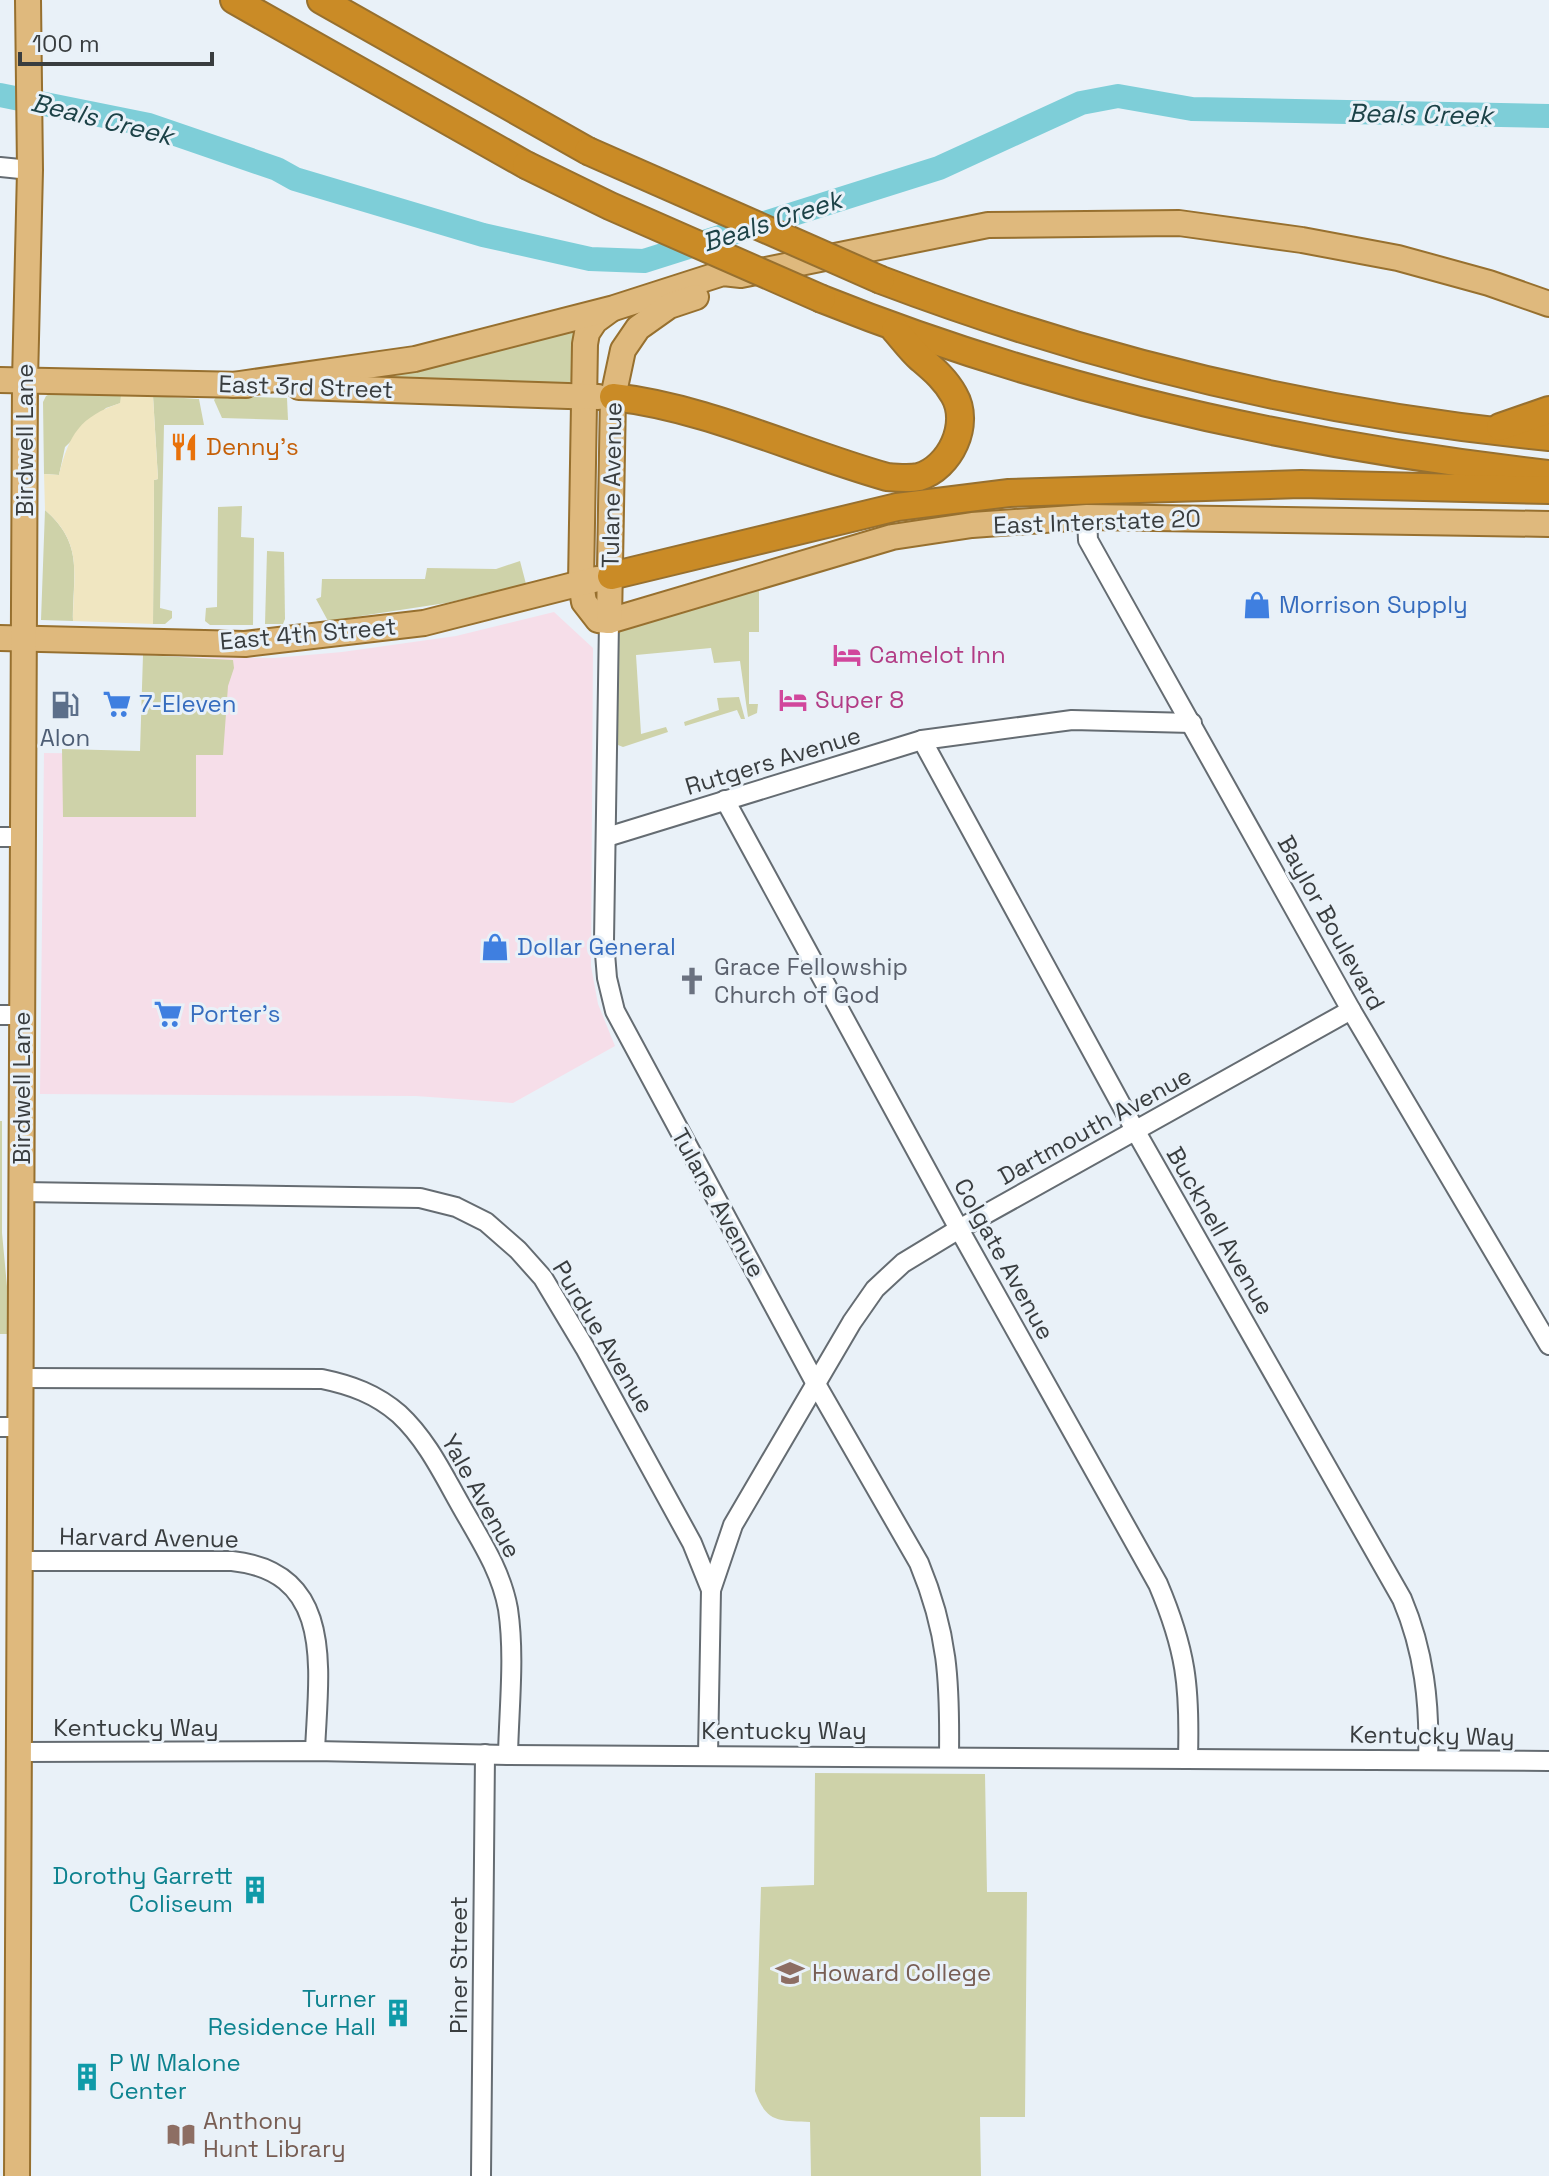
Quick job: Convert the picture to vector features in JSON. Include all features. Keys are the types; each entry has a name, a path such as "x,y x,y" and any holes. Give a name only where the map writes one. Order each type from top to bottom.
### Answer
{"highway":[{"path":"321,0 588,151 881,280 1010,326 1143,363 1341,407 1488,431 1549,437"},
{"path":"243,5 526,165 610,206 893,327 1080,386 1189,413 1370,449 1549,474"},
{"path":"613,397 700,417 887,477 920,476 935,469 952,449 961,421 959,408 943,377 920,358 893,327"},
{"path":"1488,431 1549,410"},
{"path":"611,576 897,507 1009,493 1301,484 1549,490"}],"main road":[{"name":"Birdwell Lane","path":"11,2161 9,1782 19,1752 10,1602 20,1561 10,1427 21,1378 21,1192 11,1015 12,638 25,381 30,170 28,0"},
{"path":"233,385 415,359 614,308 723,273 741,275 988,225 1179,223 1302,240 1398,258 1489,283 1549,304"},
{"path":"1398,258 1488,292 1549,320"},
{"name":"Tulane Avenue","path":"614,308 595,321 587,333 582,396 581,583 584,602 598,620 609,621 613,397 623,350 638,328 669,306 724,288 741,275"},
{"name":"East 3rd Street","path":"0,380 613,397"},
{"name":"East Interstate 20","path":"609,621 892,537 972,525 1087,517 1549,524"},
{"name":"East 4th Street","path":"12,638 245,644 424,623 611,576"}],"street":[{"path":"0,167 30,170"},
{"name":"Baylor Boulevard","path":"1087,517 1088,540 1351,1010 1549,1345"},
{"name":"Tulane Avenue","path":"609,621 604,941 607,978 615,1011 816,1384 919,1563 930,1590 946,1652 950,1694 949,1756"},
{"name":"Rutgers Avenue","path":"607,837 922,740 1072,720 1192,723"},
{"name":"Bucknell Avenue","path":"922,740 1135,1130 1402,1599 1425,1673 1428,1760"},
{"name":"Colgate Avenue","path":"725,800 959,1229 1158,1584 1176,1626 1186,1666 1190,1706 1188,1757"},
{"name":"Dartmouth Avenue","path":"711,1590 733,1525 852,1322 875,1289 903,1263 1351,1010"},
{"name":"Purdue Avenue","path":"21,1192 420,1198 456,1207 486,1222 543,1278 692,1543 711,1590 708,1755"},
{"name":"Yale Avenue","path":"21,1378 322,1379 350,1385 371,1394 398,1414 425,1442 498,1571 511,1637 508,1755"},
{"name":"Harvard Avenue","path":"20,1561 232,1561 256,1563 278,1573 299,1593 312,1615 318,1650 315,1751"},
{"name":"Kentucky Way","path":"19,1752 315,1751 508,1755 1549,1761"},
{"name":"Piner Street","path":"481,2176 485,1754"}],"shaded area":[{"path":"554,612 593,648 591,966 598,1004 615,1046 513,1103 416,1096 40,1094 44,753 143,754 144,657 274,658 342,652 456,636"}],"green space":[{"path":"580,323 573,352 573,379 568,384 343,379"},
{"path":"52,393 121,395 121,403 106,408 65,447 59,475 44,474 43,402"},
{"path":"153,396 199,399 204,425 164,425 160,608 172,611 172,618 165,624 153,624 154,480 158,479"},
{"path":"217,396 287,398 288,420 222,418 214,400"},
{"path":"242,506 241,537 254,538 253,625 210,625 205,621 206,608 217,607 218,507"},
{"path":"45,510 66,535 71,547 74,560 73,621 41,620"},
{"path":"267,551 284,552 283,624 265,624"},
{"path":"520,561 526,584 446,603 328,621 316,599 321,597 322,579 425,579 427,568 496,569"},
{"path":"757,584 759,632 749,632 749,704 758,704 757,713 748,717 740,661 714,663 711,648 636,655 641,734 666,727 668,732 623,747 618,745 616,632 619,627"},
{"path":"143,655 233,660 223,755 196,755 196,817 63,817 62,749 140,751"},
{"path":"739,697 745,719 741,719 737,710 685,726 684,722 719,710 717,698"},
{"path":"0,1121 2,1233 8,1297 7,1334 0,1334"},
{"path":"815,1773 985,1774 987,1892 1027,1892 1025,2117 980,2117 981,2176 811,2176 810,2122 775,2118 764,2109 755,2091 761,1887 814,1885"}],"sand":[{"path":"121,395 153,396 158,479 154,480 153,624 73,621 74,560 71,547 66,535 45,510 44,474 59,475 67,448 78,429 95,414 120,403"}],"waterway":[{"name":"Beals Creek","path":"0,95 149,125 277,169 295,179 483,235 590,259 644,261 939,168 1081,103 1118,96 1192,109 1549,116"}],"place":[{"name":"Denny's","path":"184,447"},
{"name":"Morrison Supply","path":"1257,605"},
{"name":"Camelot Inn","path":"847,655"},
{"name":"Super 8","path":"793,700"},
{"name":"7-Eleven","path":"117,704"},
{"name":"Alon","path":"65,705"},
{"name":"Dollar General","path":"495,947"},
{"name":"Grace Fellowship Church of God","path":"692,981"},
{"name":"Porter's","path":"168,1014"},
{"name":"Dorothy Garrett Coliseum","path":"255,1890"},
{"name":"Howard College","path":"790,1973"},
{"name":"Turner Residence Hall","path":"398,2013"},
{"name":"P W Malone Center","path":"87,2077"},
{"name":"Anthony Hunt Library","path":"181,2135"}]}
